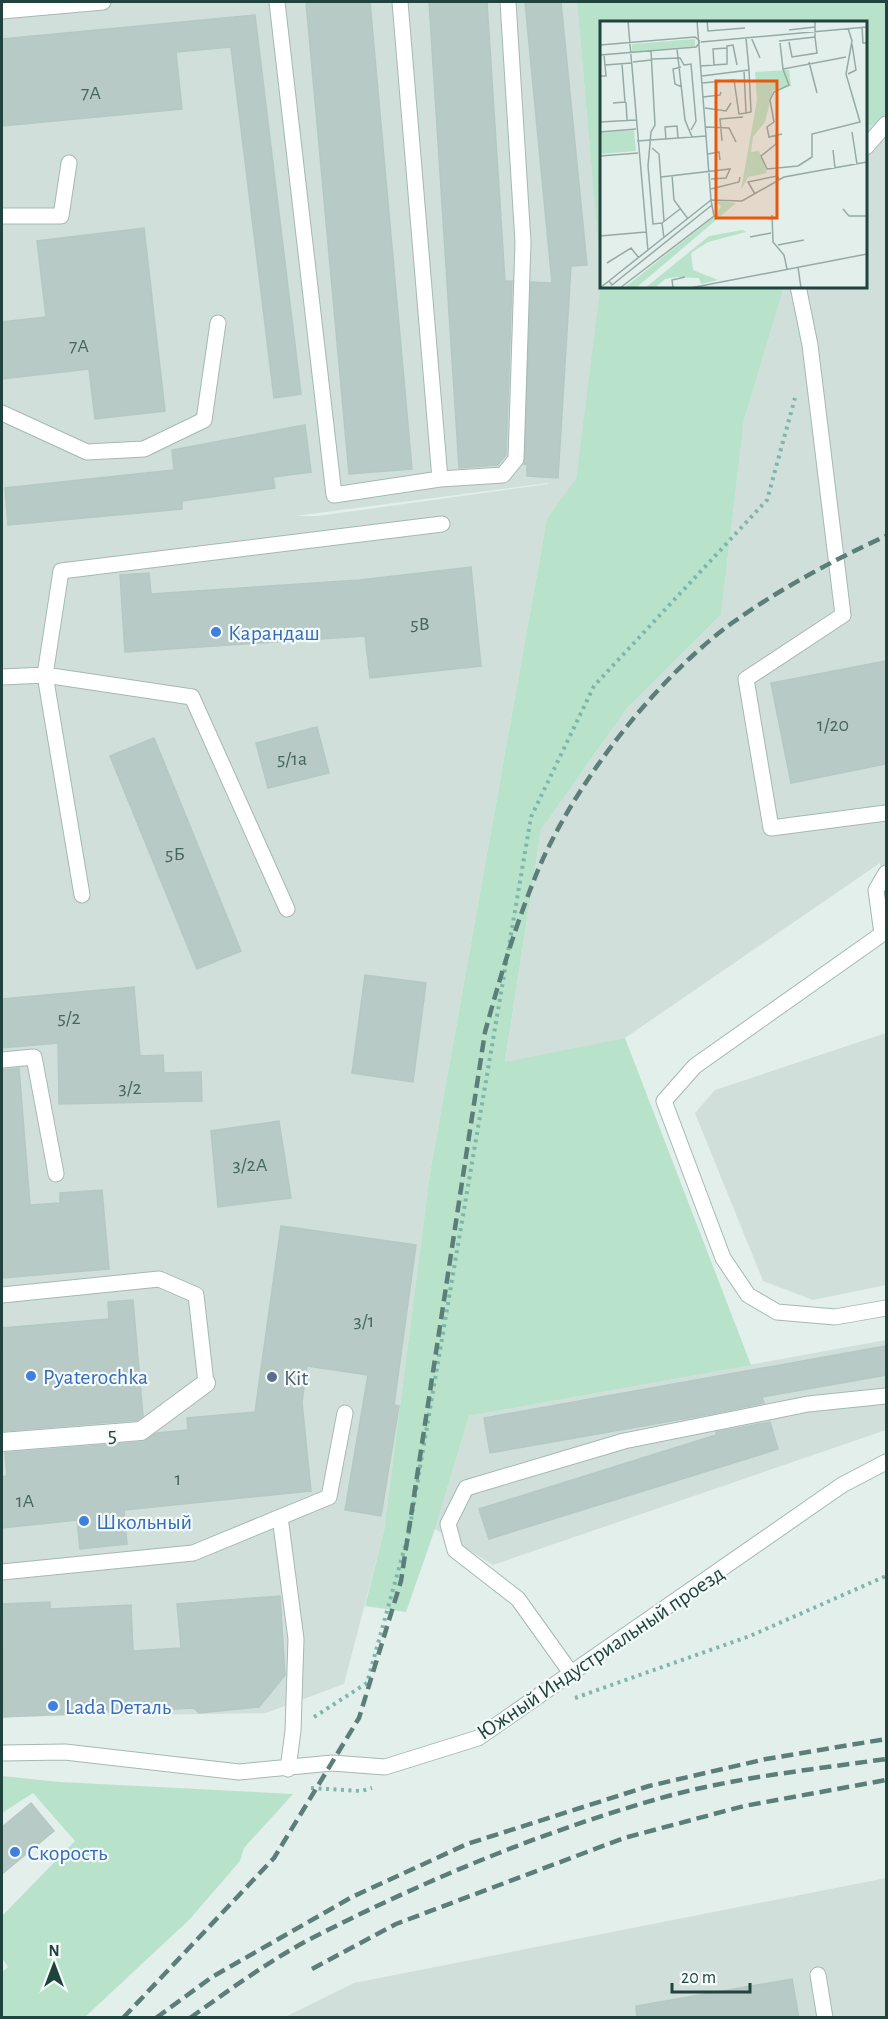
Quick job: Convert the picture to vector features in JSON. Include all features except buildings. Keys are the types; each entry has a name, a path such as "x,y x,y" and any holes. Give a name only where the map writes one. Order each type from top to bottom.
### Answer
{"street":[{"name":"5","path":"2,1442 141,1431 206,1383"}],"lane":[{"path":"2,11 103,2"},
{"path":"277,2 334,495 440,479 503,475 516,459 523,242 508,2"},
{"path":"400,2 440,479"},
{"path":"867,146 886,124"},
{"path":"2,216 61,216 69,163"},
{"path":"798,288 810,345 843,615 746,679 771,828 885,819"},
{"path":"2,413 87,452 144,448 204,420 219,323"},
{"path":"82,895 45,675 61,571 442,524"},
{"path":"2,677 45,675 192,697 287,909"},
{"path":"886,873 876,890 882,934 695,1066 664,1101 723,1258 748,1295 777,1312 836,1317 886,1308"},
{"path":"2,1060 34,1057 56,1174"},
{"path":"2,1294 159,1279 187,1291 196,1295 206,1383"},
{"path":"571,1673 518,1599 455,1550 448,1524 466,1488 624,1442 808,1404 886,1396"},
{"path":"2,1572 193,1553 329,1497 345,1413"},
{"name":"Южный Индустриальный проезд","path":"2,1753 65,1752 239,1772 332,1763 385,1767 478,1738 842,1485 886,1462"},
{"path":"280,1517 296,1639 293,1731 288,1769"},
{"path":"818,1975 825,2018"}],"path":[{"path":"293,1731 367,1683 409,1532 531,817 594,686 766,500 797,390"},
{"path":"573,1699 750,1636 886,1576"},
{"path":"305,1787 361,1791 384,1784"}],"shaded area":[{"path":"2,2 577,2 601,288 576,480 547,518 430,1173 384,1531 344,1684 266,1713 2,1717","holes":["548,483 318,516 295,516"]},
{"path":"886,123 886,912 880,863 625,1038 505,1063 541,830 627,708 721,615 744,420 784,288 867,288 867,126"},
{"path":"886,1033 886,1285 813,1300 763,1281 695,1113 715,1090"},
{"path":"886,1340 886,1430 493,1565 435,1529 469,1416"},
{"path":"886,1878 886,2017 283,2018 354,1983"}],"green space":[{"path":"577,2 886,2 886,123 867,126 867,21 600,21 600,264"},
{"path":"600,288 784,288 744,420 721,615 627,708 541,830 505,1062 625,1038 751,1365 469,1416 435,1529 406,1612 365,1606 384,1531 430,1173 547,518 576,479"},
{"path":"2,1776 60,1782 293,1794 244,1848 240,1861 189,1920 85,2017 2,2017 2,1972 8,1967 2,1958 2,1916 75,1841 33,1793 2,1813"}],"railway":[{"path":"123,2018 274,1858 359,1718 401,1581 485,1032 520,918 549,845 591,774 617,739 644,706 703,647 750,610 827,565 886,536"},
{"path":"156,2018 212,1977 352,1897 467,1844 649,1786 766,1759 886,1739"},
{"path":"190,2018 237,1984 320,1934 442,1877 568,1827 682,1792 769,1775 886,1759"},
{"path":"312,1969 396,1924 624,1838 744,1806 886,1780"}],"place":[{"name":"Карандаш","path":"216,632"},
{"name":"Pyaterochka","path":"31,1376"},
{"name":"Kit","path":"272,1377"},
{"name":"Школьный","path":"84,1521"},
{"name":"Lada Dеталь","path":"53,1706"},
{"name":"Скорость","path":"15,1852"}]}
